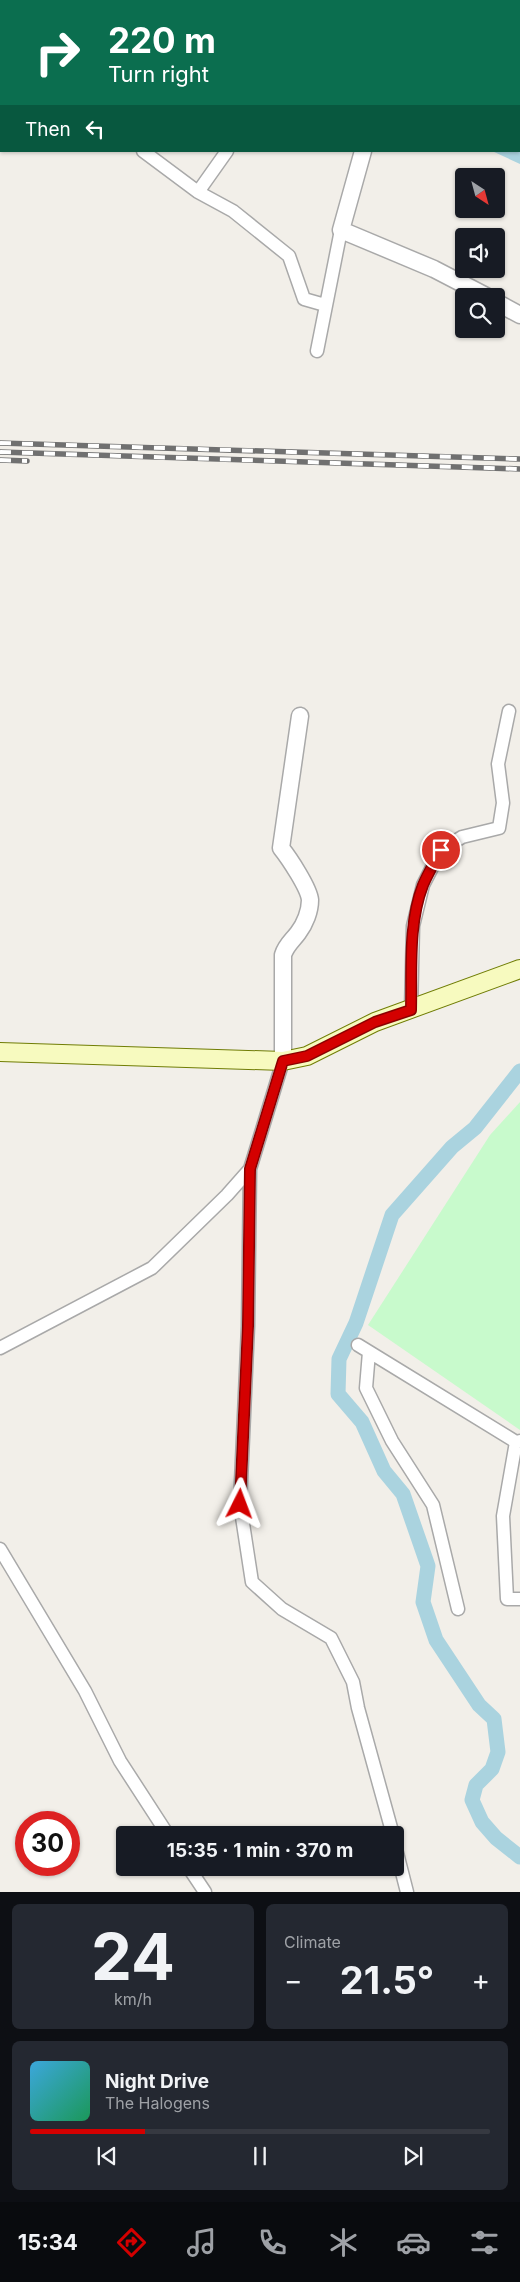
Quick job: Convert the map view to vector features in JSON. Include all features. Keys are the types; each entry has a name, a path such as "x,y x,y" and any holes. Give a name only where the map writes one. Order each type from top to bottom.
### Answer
{"main road":[{"path":"0,1052 283,1061 307,1056 375,1022 520,969"}],"street":[{"path":"144,152 198,192 233,211 289,256 304,299 325,305"},
{"path":"198,192 226,152"},
{"path":"317,351 325,305 362,152"},
{"path":"342,230 434,269 471,288"},
{"path":"505,307 520,315"},
{"path":"411,1010 413,926 423,885 441,850 462,837 499,828 503,803 498,764 509,711"},
{"path":"300,716 281,848 292,861 310,898 307,917 298,934 286,946 283,955 283,1061 250,1169 248,1326 240,1504 252,1582 282,1609 332,1638 353,1682 358,1708 391,1826"},
{"path":"0,1348 152,1268 227,1196 250,1169"},
{"path":"458,1609 433,1505 392,1441 366,1388 364,1349 518,1441 503,1516 508,1599 520,1599"},
{"path":"0,1548 85,1691 120,1760 162,1826"},
{"path":"194,1876 205,1892"},
{"path":"402,1876 406,1892"}],"green space":[{"path":"520,1102 520,1430 368,1325 490,1135"}],"water":[{"path":"494,152 520,152 520,164"}],"waterway":[{"path":"520,1071 475,1128 452,1147 392,1215 356,1323 339,1359 338,1394 362,1422 384,1471 403,1494 428,1566 423,1602 436,1640 479,1705 494,1719 498,1752 492,1769 476,1785 472,1800 482,1822 496,1838 520,1857"}],"railway":[{"path":"0,443 520,459"},
{"path":"0,452 520,469"},
{"path":"0,460 27,461"}],"route":[{"path":"240,1504 248,1326 250,1169 283,1061 307,1056 375,1022 411,1010 413,926 416,908 423,885 441,850"}]}
